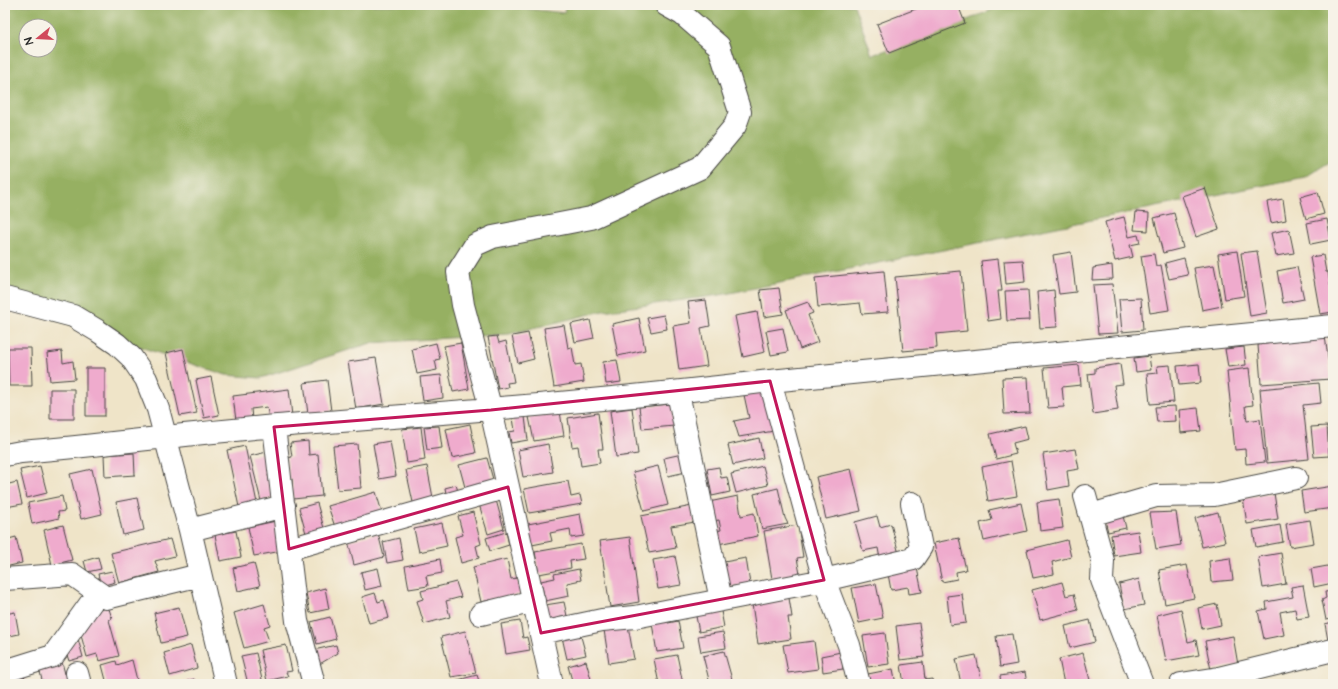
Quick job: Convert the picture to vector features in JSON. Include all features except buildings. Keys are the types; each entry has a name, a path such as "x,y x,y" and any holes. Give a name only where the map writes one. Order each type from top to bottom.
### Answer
{"street":[{"path":"552,684 491,410 463,305 458,272 475,245 494,237 591,218 700,168 734,126 740,112 719,46 682,14 666,5"},
{"path":"5,298 73,316 117,344 131,357 146,379 158,409 190,530 226,684"},
{"path":"5,454 274,427 491,410 678,392 770,381 1333,326"},
{"path":"770,381 824,580 849,645 859,684"},
{"path":"678,392 721,600"},
{"path":"274,427 297,621 314,684"},
{"path":"1142,684 1102,580 1103,562 1088,505 1156,496 1214,495 1296,478"},
{"path":"289,549 508,487"},
{"path":"541,633 602,620 635,617 824,580 912,559 921,547 912,504"},
{"path":"190,530 284,506"},
{"path":"5,579 72,574 106,598 200,575"},
{"path":"5,672 53,656 98,593"},
{"path":"481,614 534,602"},
{"path":"1181,684 1219,681 1333,650"}],"highlighted area":[{"path":"770,381 824,580 541,633 508,487 289,549 274,427 491,410"}],"green space":[{"path":"5,5 491,5 565,13 564,5 854,5 872,55 919,39 992,10 992,5 1333,5 1333,160 1305,177 720,295 603,311 509,334 371,343 261,378 226,375 5,303"}]}
